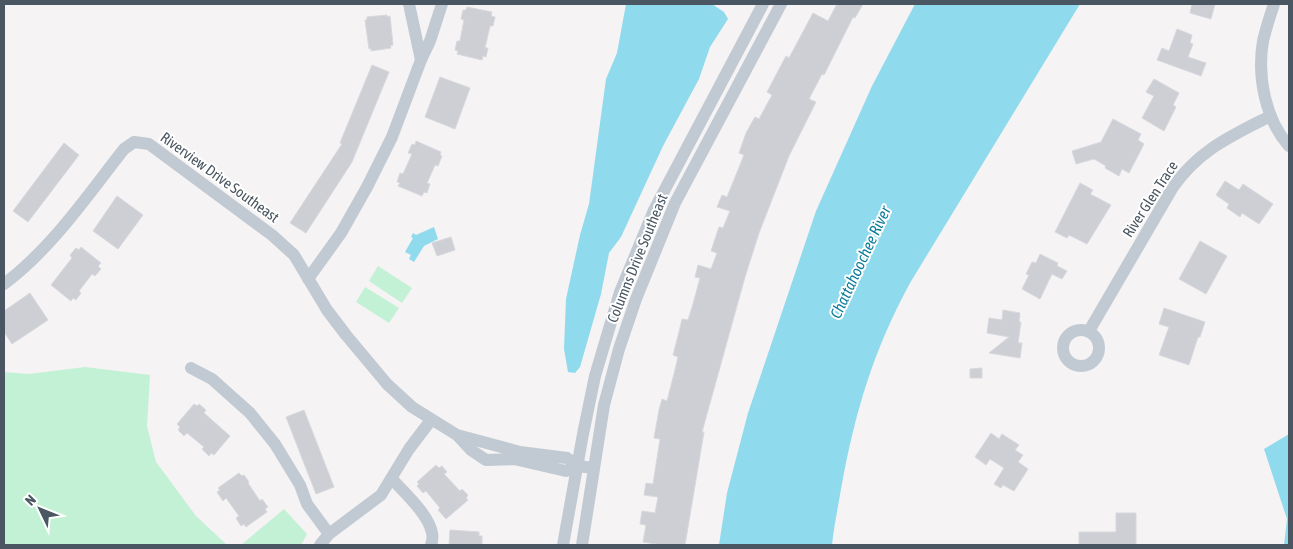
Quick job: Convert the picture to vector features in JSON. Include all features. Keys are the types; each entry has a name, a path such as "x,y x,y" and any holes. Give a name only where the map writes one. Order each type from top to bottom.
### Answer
{"street":[{"path":"409,4 421,60"},
{"path":"308,279 341,234 368,187 392,137 430,41 442,4"},
{"name":"Columns Drive Southeast","path":"563,545 588,406 602,348 620,292 642,236 763,4"},
{"name":"Columns Drive Southeast","path":"582,545 593,468 610,378 636,298 675,203 781,4"},
{"path":"1274,4 1263,42 1264,93 1270,116 1289,146"},
{"name":"River Glen Trace","path":"1089,332 1184,171 1211,148 1270,116"},
{"name":"Riverview Drive Southeast","path":"4,284 42,249 71,216 124,149 134,142 149,144 272,235 294,254 327,310 387,384 412,407 457,435 470,450 486,460 514,459 566,471 578,466 593,468"},
{"path":"190,368 212,379 250,413 275,444 300,485 308,504 329,534"},
{"path":"320,545 329,534 381,495 409,449 431,420"},
{"path":"392,478 429,524 432,534 431,545"}],"green space":[{"path":"378,266 412,288 402,303 369,281"},
{"path":"365,287 399,308 389,323 356,302"},
{"path":"85,367 150,375 147,426 156,462 196,516 227,545 4,545 4,372 29,374"},
{"path":"284,509 307,534 301,545 241,545"}],"water":[{"path":"626,4 712,4 724,12 728,19 710,47 699,79 663,146 621,237 609,253 601,294 580,367 575,373 568,372 564,349 566,299 589,204 606,79 617,53"},
{"name":"Chattahoochee River","path":"915,4 1080,4 910,283 897,308 876,358 859,408 846,461 832,545 719,545 727,493 748,413 816,211 872,86"},
{"path":"434,227 438,239 424,246 414,262 409,259 411,255 405,252 413,238 411,237 413,233 416,235"},
{"path":"1289,434 1289,545 1284,545 1287,519 1264,449"}],"building":[{"path":"837,4 863,4 855,18 853,17 824,75 822,74 809,99 816,102 789,156 759,233 702,432 704,432 685,545 662,545 643,542 646,525 640,524 642,511 655,513 658,497 644,495 646,483 653,484 660,439 654,438 662,399 667,401 678,357 673,355 682,319 688,320 693,304 700,278 695,277 698,265 711,269 717,253 711,251 719,227 723,228 730,211 717,207 722,195 727,197 744,155 739,153 746,133 755,117 759,119 772,95 767,92 786,56 789,58 813,13 828,21"},
{"path":"1192,4 1215,4 1211,19 1190,13"},
{"path":"467,7 492,12 491,16 495,17 493,26 490,26 485,48 488,48 486,57 483,56 482,60 457,54 458,51 455,50 457,41 460,41 464,20 461,19 463,10 466,10"},
{"path":"387,15 387,17 390,16 393,45 390,46 391,48 371,51 371,48 369,49 365,20 367,20 367,17"},
{"path":"1177,29 1192,35 1190,43 1193,44 1188,57 1206,63 1201,76 1157,60 1162,48 1169,51"},
{"path":"372,65 389,72 352,162 306,233 290,223 342,144 340,143"},
{"path":"440,77 470,88 455,129 425,117"},
{"path":"1154,79 1179,93 1173,105 1176,107 1164,131 1142,118 1154,96 1146,92"},
{"path":"1113,119 1141,134 1138,140 1144,144 1129,173 1122,169 1119,176 1094,159 1076,164 1072,151 1101,142"},
{"path":"416,141 441,152 440,155 442,156 438,166 435,165 427,183 430,184 427,193 424,192 422,196 398,186 400,183 397,182 400,173 403,174 412,154 408,153 412,144 415,145"},
{"path":"64,143 79,155 28,222 13,211"},
{"path":"1225,181 1239,190 1243,184 1273,204 1259,224 1242,213 1240,217 1227,208 1229,204 1216,195"},
{"path":"1080,183 1093,190 1090,194 1111,205 1087,244 1069,235 1067,238 1055,232"},
{"path":"117,196 143,215 118,249 93,231"},
{"path":"451,237 455,250 437,256 432,243"},
{"path":"1200,241 1227,256 1206,294 1179,279"},
{"path":"81,247 101,263 98,266 101,269 95,276 92,274 79,291 81,293 76,300 73,298 71,301 51,285 72,258 70,255 76,248 79,250"},
{"path":"1040,254 1058,263 1057,266 1067,271 1062,279 1052,274 1040,299 1022,289 1029,275 1026,274 1032,262 1036,263"},
{"path":"30,293 48,320 12,344 4,332 4,311"},
{"path":"1164,308 1205,322 1189,365 1159,355 1169,327 1159,324"},
{"path":"1003,310 1020,313 1019,322 1021,322 1018,343 1022,343 1020,358 989,353 1009,337 987,333 989,318 1002,320"},
{"path":"982,368 982,378 970,378 970,369"},
{"path":"194,404 197,406 199,404 206,410 204,413 230,436 214,455 211,453 209,456 202,449 204,447 187,433 184,436 178,430 180,427 177,424"},
{"path":"304,410 334,487 316,494 286,417"},
{"path":"991,433 999,439 1002,434 1019,445 1015,450 1023,455 1018,462 1028,469 1014,491 1003,485 1001,488 994,484 1004,468 990,459 986,465 975,457"},
{"path":"436,465 439,468 442,466 447,472 444,474 460,491 462,489 468,495 466,498 468,500 446,519 438,510 440,508 426,491 423,493 417,486 419,484 417,482"},
{"path":"239,473 242,476 244,475 260,501 262,499 268,507 265,509 267,512 246,527 244,524 241,526 236,518 239,516 226,498 223,501 217,492 220,490 218,488"},
{"path":"1116,513 1136,513 1136,545 1079,545 1079,532 1116,532"},
{"path":"450,530 479,532 479,536 482,536 482,545 449,545"}]}
